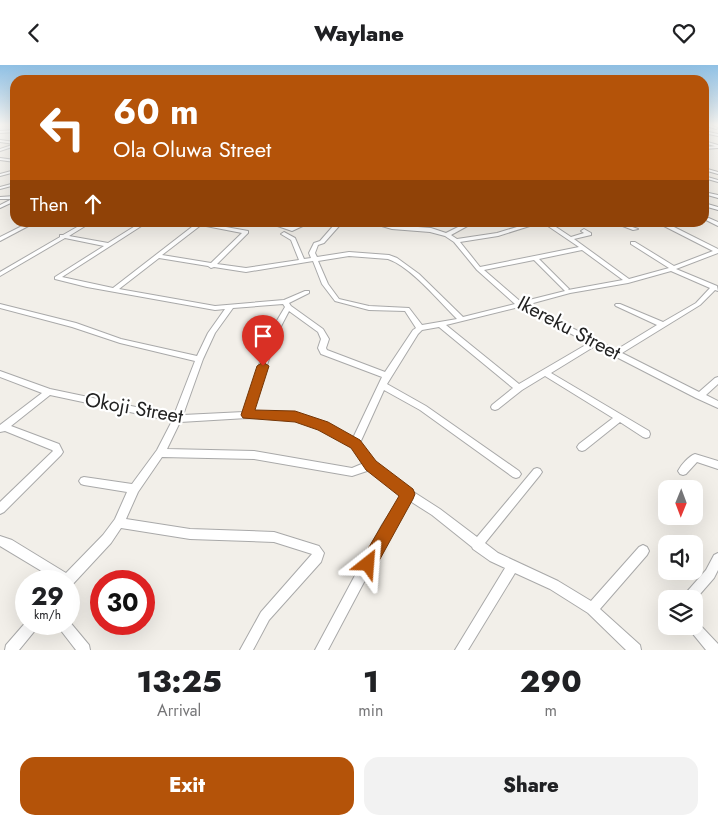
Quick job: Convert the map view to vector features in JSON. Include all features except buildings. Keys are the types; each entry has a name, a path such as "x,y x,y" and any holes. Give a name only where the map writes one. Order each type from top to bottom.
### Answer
{"street":[{"path":"0,239 23,227"},
{"path":"0,274 79,227"},
{"path":"137,227 57,278 215,308 287,304 307,293"},
{"path":"115,289 195,227"},
{"path":"211,266 246,233 218,227"},
{"path":"308,260 316,244 322,242 335,227"},
{"name":"Ikereku Street","path":"392,227 431,230 447,235 456,241 479,269 519,304 718,405"},
{"path":"447,235 462,227"},
{"path":"456,241 498,234 521,227"},
{"path":"554,227 572,238 592,257 628,281"},
{"path":"629,227 635,229"},
{"path":"670,227 717,252"},
{"path":"572,238 589,234 584,231"},
{"path":"284,234 293,239 337,301 369,308 407,309 420,328"},
{"path":"62,236 109,245"},
{"path":"616,353 698,304 716,288 673,269 633,243"},
{"path":"479,269 584,248"},
{"path":"635,650 592,609 554,585 494,557 477,545 436,512 408,494 371,465 355,444 385,381 410,339 420,328 462,320 568,291 628,281 673,269 717,252"},
{"path":"158,257 246,270 349,254 395,259 417,275 462,320"},
{"path":"536,259 568,291"},
{"path":"287,304 321,331 325,339 322,348 324,352 385,381 516,474"},
{"path":"247,415 273,333 287,304"},
{"path":"618,305 662,325"},
{"path":"0,306 74,325 120,341 199,359"},
{"path":"78,570 119,523 134,489 160,453 176,419 199,359 212,333 231,307"},
{"path":"441,325 519,388"},
{"path":"495,407 519,388 596,342"},
{"path":"545,373 646,434"},
{"name":"Okoji Street","path":"0,374 48,392 176,419 247,415 295,416 323,426 355,444"},
{"path":"699,396 718,380"},
{"path":"2,429 48,392"},
{"path":"582,447 619,418"},
{"path":"0,509 58,452 56,447 2,429"},
{"path":"160,453 254,455 352,472 371,465"},
{"path":"683,471 697,458 718,465"},
{"path":"477,545 537,471"},
{"path":"84,481 134,489"},
{"path":"321,650 386,529 408,494"},
{"path":"119,523 190,534 274,537 315,550 318,553 316,558 265,615 246,650"},
{"path":"0,541 50,570"},
{"path":"592,609 643,551"},
{"path":"461,650 513,565"},
{"path":"695,590 714,566"},
{"path":"11,650 24,635"},
{"path":"72,635 84,650"},
{"path":"702,635 715,650"}],"route":[{"path":"263,366 247,415 295,416 323,426 355,444 371,465 408,494 386,529 368,564"}]}
